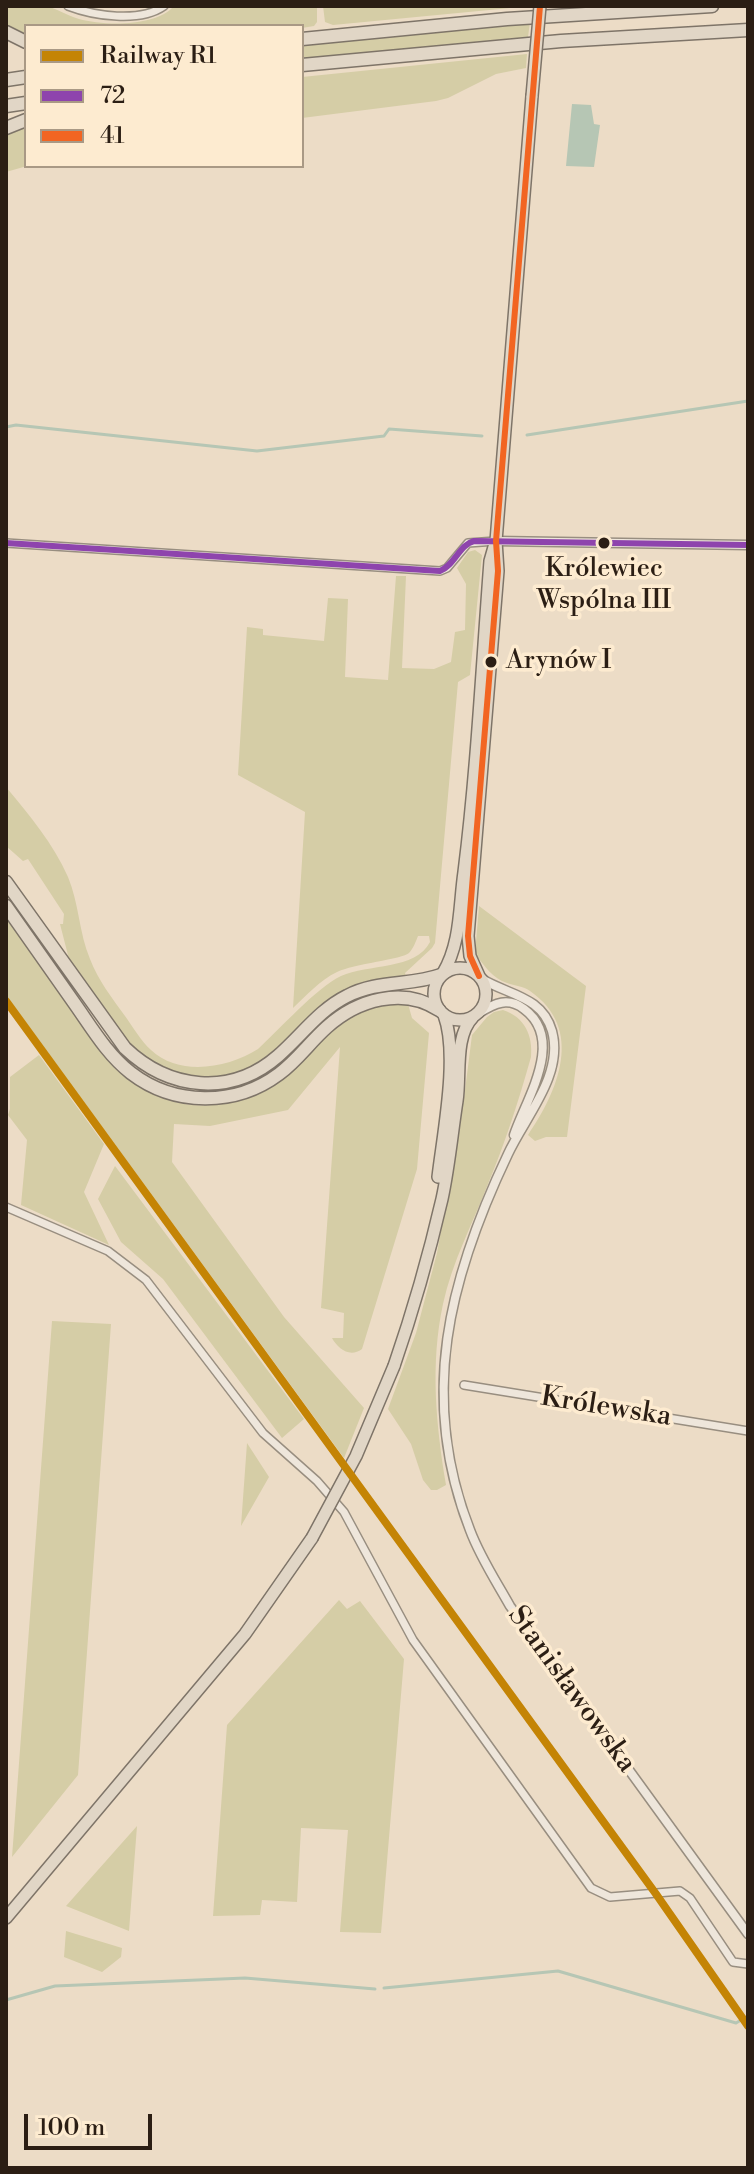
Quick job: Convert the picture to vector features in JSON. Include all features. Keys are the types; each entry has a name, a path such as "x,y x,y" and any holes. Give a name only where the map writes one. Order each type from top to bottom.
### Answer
{"highway":[{"path":"304,39 507,19 712,6"},
{"path":"304,65 549,42 748,30"},
{"path":"6,32 24,41"},
{"path":"6,882 125,1048 147,1067 179,1081 221,1084 249,1075 277,1057 317,1017 344,997 377,985 424,981 442,974"},
{"path":"6,906 117,1061 143,1081 178,1095 214,1098 260,1086 286,1068 341,1015 372,1001 404,997 427,1003 441,1013"}],"main road":[{"path":"6,1918 245,1634 312,1538 356,1456 394,1366 425,1265 442,1197 466,1026 483,1007 487,992 468,945 498,571 496,541 540,6"},
{"path":"425,1265 447,1102 449,1034 433,992 452,956 458,931 490,561 496,541"},
{"path":"442,974 462,968 480,977"},
{"path":"441,1013 455,1020 476,1015"}],"street":[{"path":"68,6 111,15 144,14 164,6"},
{"path":"6,543 440,571 447,568 468,543 748,545"},
{"path":"480,977 534,1003 552,1033 553,1056 547,1080 509,1153"},
{"path":"476,1015 497,1002 512,1003 528,1012 541,1033 541,1065 509,1153"},
{"name":"Stanisławowska","path":"509,1153 477,1227 453,1298 444,1361 444,1422 457,1494 470,1530 510,1606 748,1934"},
{"path":"6,1207 108,1251 146,1280 263,1433 317,1481 344,1512 413,1640 591,1888 610,1897 680,1891 690,1898 733,1962 748,1964"},
{"name":"Królewska","path":"464,1385 748,1431"}],"shaded area":[{"path":"6,6 44,6 79,19 115,24 24,24 24,37 6,26"},
{"path":"174,6 317,6 314,26 115,24 155,18"},
{"path":"323,6 531,6 333,25 325,22"},
{"path":"530,22 528,37 304,60 304,45"},
{"path":"527,54 526,68 496,74 448,98 304,118 304,77"},
{"path":"572,104 591,105 594,124 600,125 594,167 566,166"},
{"path":"24,125 24,167 6,172 6,133"},
{"path":"475,550 482,555 470,675 458,682 435,943 432,948 405,973 406,977 364,983 344,992 254,1068 223,1079 185,1077 153,1065 124,1039 70,963 60,924 63,924 64,914 28,859 23,861 6,846 6,787 40,830 62,865 72,887 83,939 93,967 147,1046 163,1058 190,1067 219,1065 246,1056 258,1049 331,982 352,972 403,962 423,951 430,942 429,936 418,936 405,955 337,972 319,983 293,1008 305,812 238,775 247,627 263,629 263,635 324,641 328,598 348,599 345,677 388,680 396,576 406,576 402,668 434,669 451,662 455,632 465,630 466,584 457,568 468,552"},
{"path":"479,906 586,986 567,1137 546,1137 535,1141 528,1135 549,1099 561,1061 557,1023 547,1006 527,989 497,978 475,954"},
{"path":"6,918 117,1068 133,1082 178,1103 201,1106 245,1098 285,1075 350,1018 377,1006 408,1004 412,1018 429,1033 417,1169 362,1349 358,1352 345,1351 332,1338 343,1338 344,1313 321,1308 340,1047 288,1110 210,1126 174,1124 172,1162 284,1317 364,1408 344,1458 6,995"},
{"path":"503,1010 517,1017 526,1028 531,1042 531,1057 506,1137 457,1258 443,1304 437,1349 436,1394 446,1485 431,1490 423,1480 411,1444 388,1409 416,1333 437,1253 472,1035 487,1017"},
{"path":"39,1055 104,1144 84,1192 109,1245 21,1205 27,1140 8,1115 10,1077"},
{"path":"115,1166 304,1419 282,1438 163,1279 121,1242 98,1199"},
{"path":"52,1321 111,1324 78,1775 12,1857"},
{"path":"247,1443 269,1477 241,1526"},
{"path":"339,1600 347,1609 360,1601 404,1659 381,1933 340,1932 348,1830 301,1828 297,1902 262,1900 260,1915 213,1916 227,1725"},
{"path":"137,1826 129,1931 66,1906"},
{"path":"66,1931 122,1948 121,1957 102,1972 64,1957"}],"waterway":[{"path":"527,435 748,401"},
{"path":"6,427 16,425 257,451 384,436 389,429 482,436"},
{"path":"384,1988 558,1971 736,2023 748,2016"},
{"path":"6,2000 55,1986 245,1978 375,1989"}],"rail line":[{"name":"R1","path":"6,1001 656,1894 748,2026"}],"transit line":[{"name":"41","path":"479,976 470,956 468,936 498,571 496,541 540,6"},
{"name":"72","path":"6,543 440,571 474,541 748,545"}],"place":[{"name":"Królewiec Wspólna III","path":"604,543"},
{"name":"Arynów I","path":"491,662"}]}
